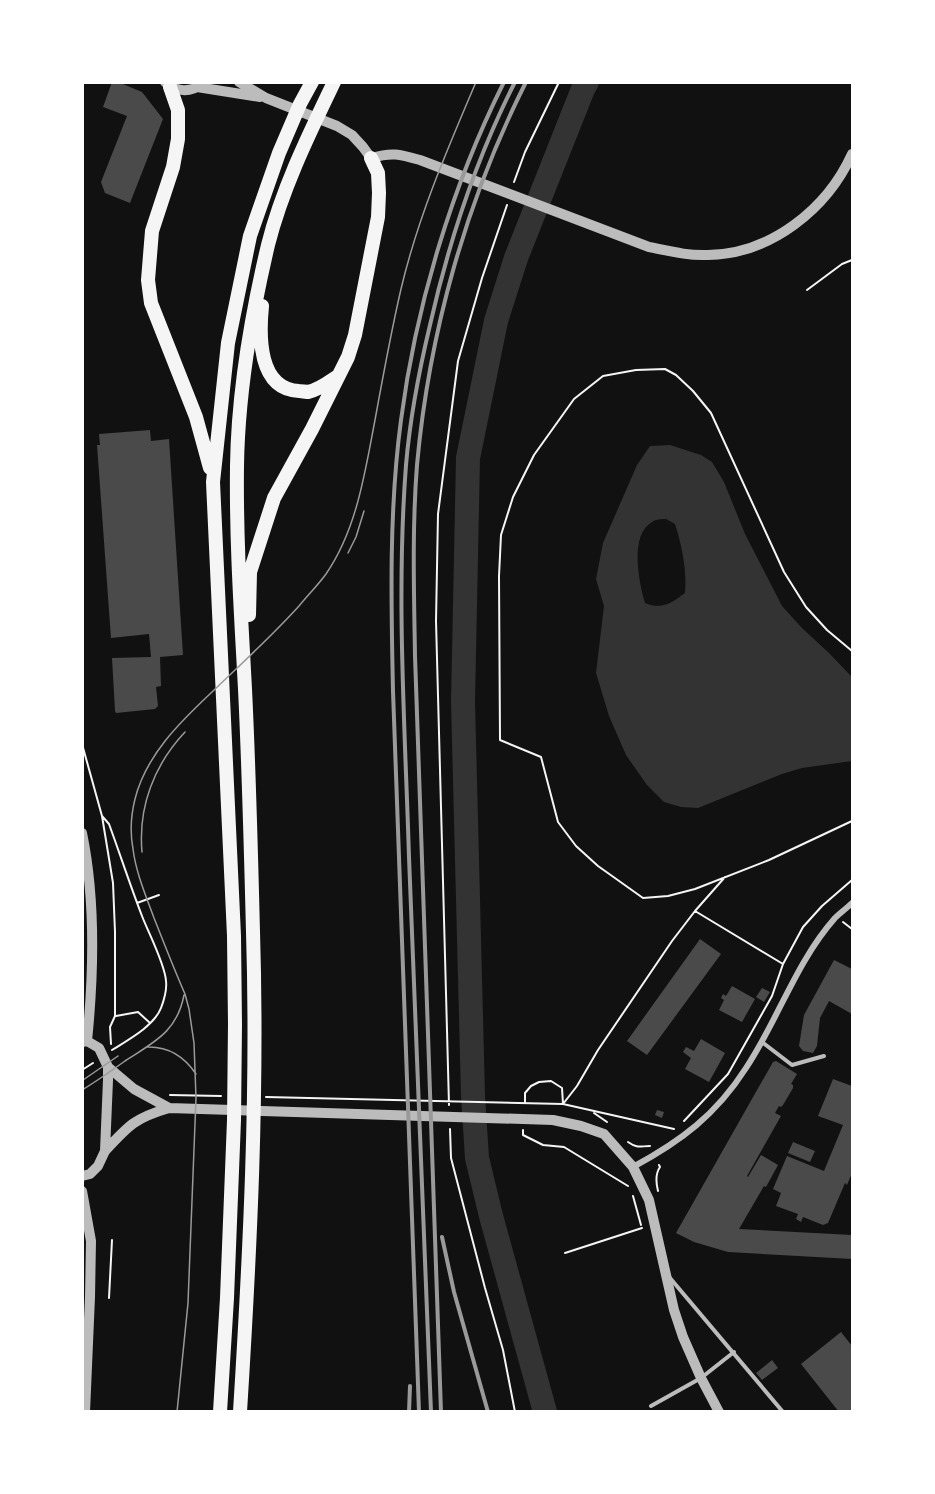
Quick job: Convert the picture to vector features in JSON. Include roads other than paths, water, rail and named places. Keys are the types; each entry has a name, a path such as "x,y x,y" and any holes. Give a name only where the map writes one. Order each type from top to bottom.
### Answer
{"highway":[{"path":"220,1412 233,1144 234,936 213,482 228,343 250,236 279,153 312,82"},
{"path":"240,1412 254,1122 255,1025 247,733 238,545 237,464 242,384 247,347 269,242 283,198 334,82"},
{"path":"167,85 178,110 178,139 173,167 152,231 148,280 151,303 196,417 213,482"},
{"path":"247,733 250,572 274,498 312,429 348,357 356,335 378,217 378,173 370,158"},
{"path":"269,242 261,317 261,342 271,377 282,387 292,391 308,392 338,376"}],"street":[{"path":"239,82 266,98 337,126 352,135 370,158 385,154 400,154 420,160 649,247 682,254 710,255 736,252 763,243 798,223 818,206 833,188 846,169 852,154"},
{"path":"167,85 186,91 200,85 266,98"},
{"path":"82,833 92,916 91,998 85,1041 108,1050 111,1073 105,1151"},
{"path":"633,1167 688,1133 707,1117 725,1096 761,1042 811,950 836,917 852,903"},
{"path":"111,1073 134,1089 169,1108"},
{"path":"82,1176 90,1174 98,1166 105,1151 126,1127 146,1115 169,1108 553,1120 604,1134 633,1167 649,1200 677,1319 701,1378 719,1412"},
{"path":"82,1191 91,1241 84,1412"}],"lane":[{"path":"761,1042 792,1065 824,1056"},
{"path":"666,1273 783,1412"},
{"path":"651,1406 701,1378 734,1352"}],"waterway":[{"path":"545,1412 477,1158 473,1096 463,702 468,458 496,321 516,258 587,82"}],"tram line":[{"path":"177,1412 188,1303 196,1098 194,1043 185,994 136,867 131,830 135,799 147,768 166,740 188,715 299,606 337,557 352,519 363,480 390,338 408,262 434,184 476,82"},
{"path":"348,553 364,511"},
{"path":"142,852 141,835 150,788 165,758 185,732"},
{"path":"82,1090 163,1035 176,1018 184,995"},
{"path":"146,1047 161,1048 174,1053 196,1074"},
{"path":"83,1080 118,1056"}],"railway":[{"path":"419,1412 393,691 391,589 394,487 401,420 426,290 468,163 504,82"},
{"path":"431,1412 402,661 402,563 406,465 419,377 446,262 476,171 515,82"},
{"path":"441,1412 415,656 415,489 431,366 454,269 485,173 526,82"},
{"path":"442,1237 454,1292 488,1412"},
{"path":"409,1412 410,1386"}]}
